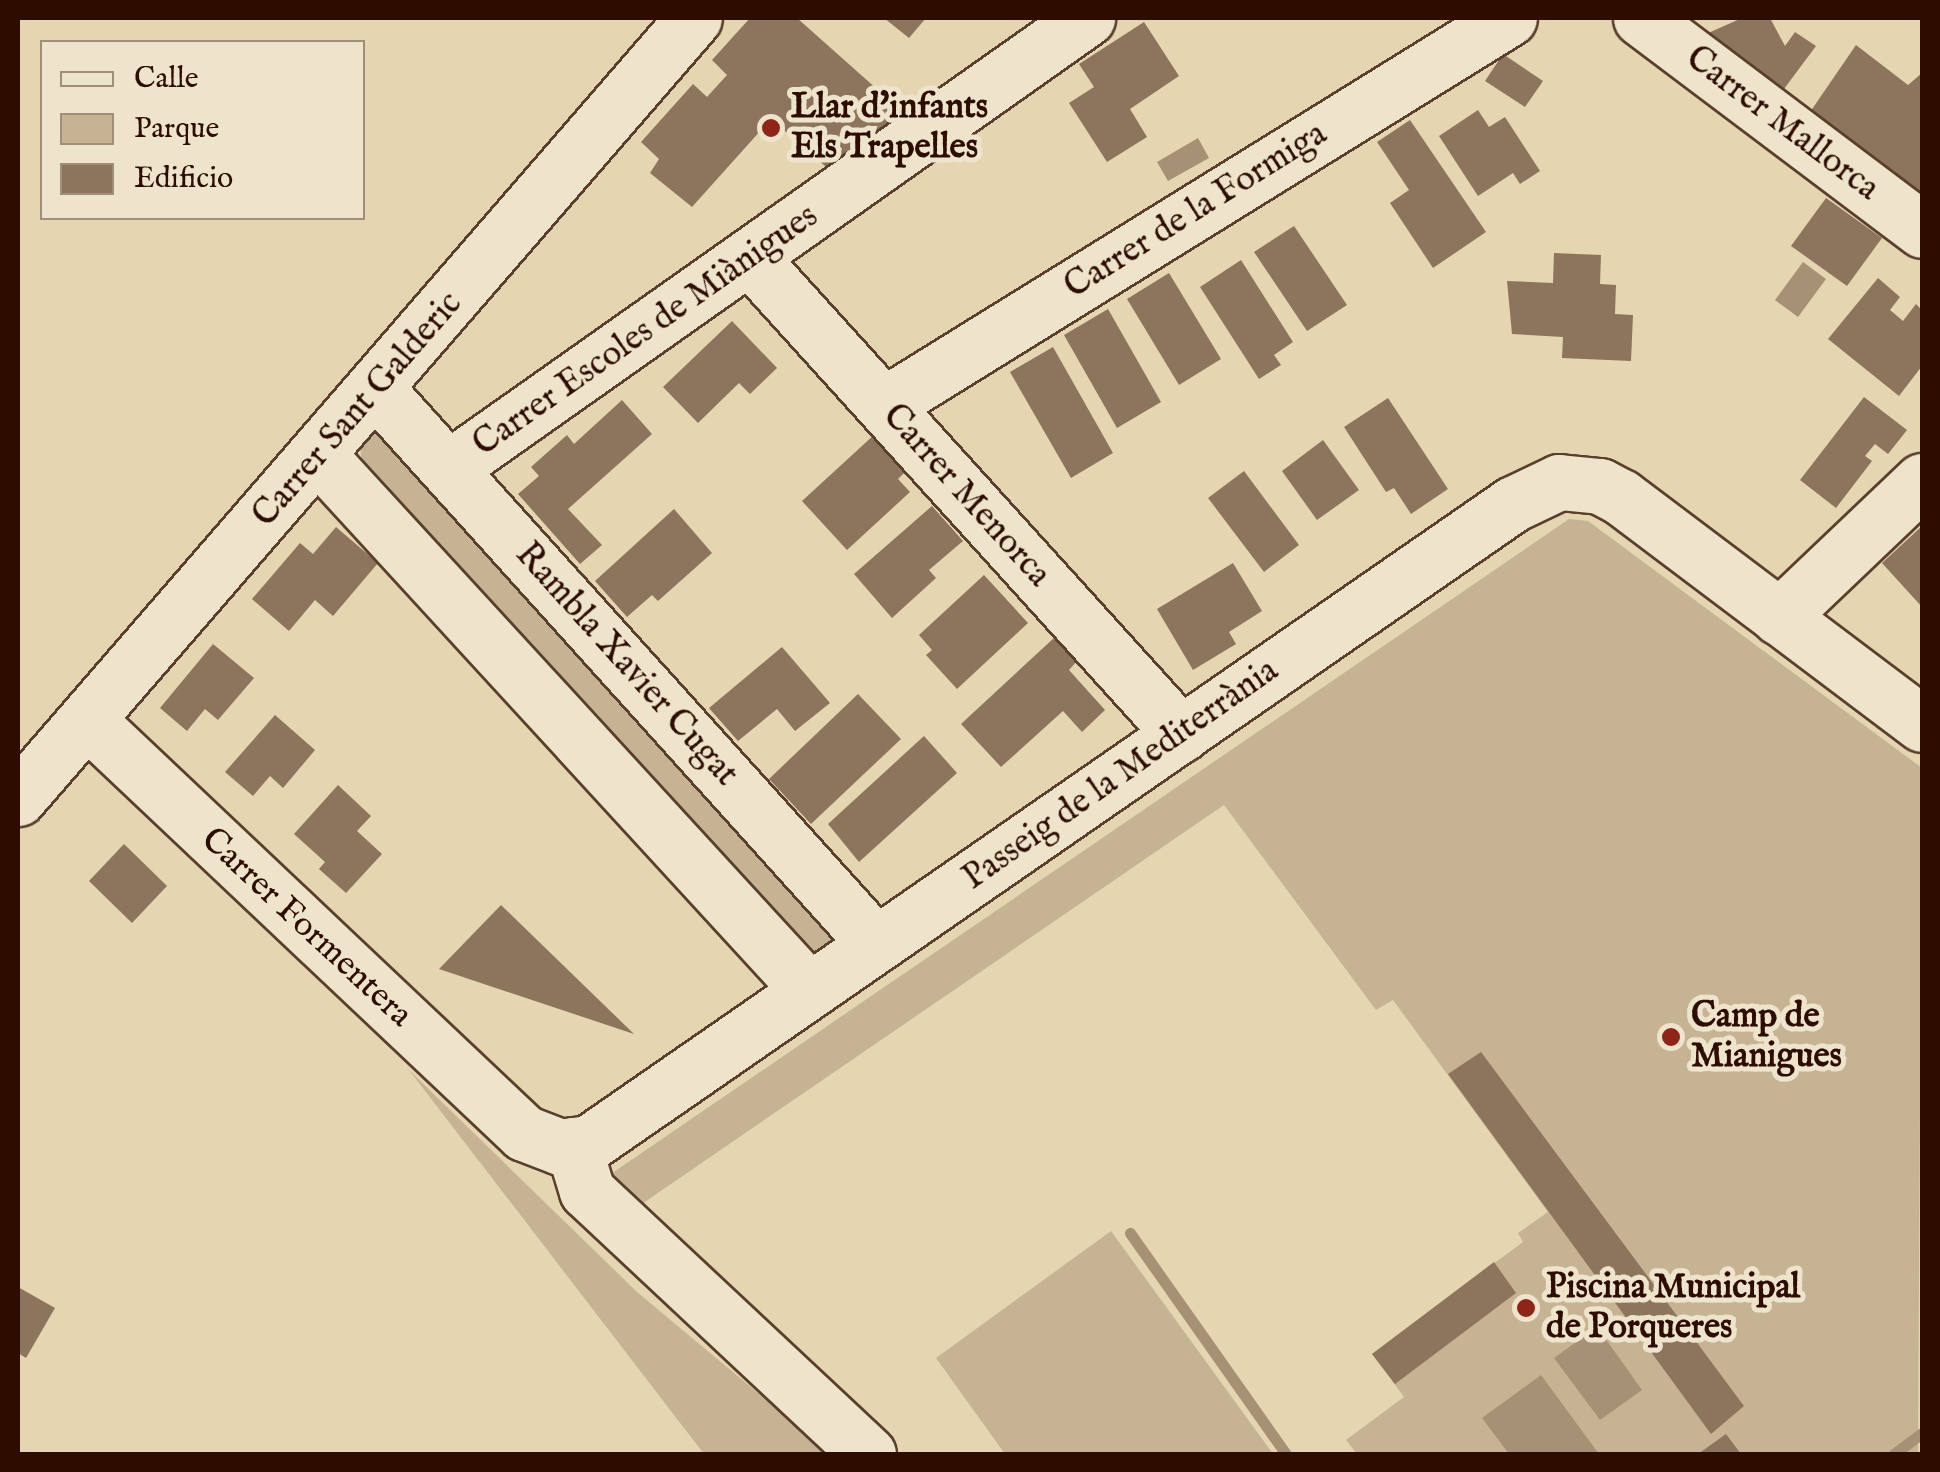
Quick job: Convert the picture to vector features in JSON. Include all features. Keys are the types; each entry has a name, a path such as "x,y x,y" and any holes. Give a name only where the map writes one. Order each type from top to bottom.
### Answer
{"street":[{"name":"Carrer Sant Galderic","path":"18,798 694,18"},
{"name":"Carrer Escoles de Miànigues","path":"449,468 751,259 1086,18"},
{"name":"Carrer de la Formiga","path":"884,405 1509,18"},
{"name":"Carrer Mallorca","path":"1640,18 1922,230"},
{"name":"Carrer Menorca","path":"751,259 1181,734"},
{"name":"Rambla Xavier Cugat","path":"375,388 875,943"},
{"path":"317,454 808,989"},
{"name":"Passeig de la Mediterrània","path":"548,1139 589,1143 1513,504 1559,482 1600,486 1622,497 1779,617"},
{"path":"1922,482 1779,617 1922,724"},
{"name":"Carrer Formentera","path":"88,721 548,1139"},
{"path":"548,1139 587,1191 868,1454"}],"green space":[{"path":"372,420 837,918 837,946 816,959 362,465 359,435"},
{"path":"1569,519 1588,521 1922,768 1918,1454 1357,1454 1346,1440 1404,1397 1372,1354 1523,1242 1518,1233 1548,1212 1393,1000 1376,1010 1224,805 633,1210 602,1180"},
{"path":"409,1070 637,1292 831,1454 704,1454"},
{"path":"1111,1231 1273,1454 1005,1454 936,1358"}],"shaded area":[{"path":"1198,138 1209,158 1168,181 1157,162"},
{"path":"1803,262 1826,279 1798,317 1775,300"},
{"path":"1597,1327 1642,1390 1600,1420 1554,1358"},
{"path":"1541,1375 1599,1454 1509,1454 1482,1418"}],"building":[{"name":"Llar d'infants Els Trapelles","path":"750,18 797,18 905,114 833,173 771,119 692,207 650,173 659,159 641,142 693,84 707,97 727,75 712,60"},
{"path":"884,18 926,18 909,38"},
{"path":"1742,18 1770,18 1785,46 1795,32 1816,46 1781,93 1706,34"},
{"path":"1144,22 1179,76 1130,109 1147,137 1107,162 1069,103 1094,87 1079,64"},
{"path":"1856,45 1908,85 1922,73 1922,208 1808,115"},
{"path":"1503,54 1543,81 1525,107 1485,81"},
{"path":"1478,110 1489,127 1505,117 1540,171 1520,184 1513,173 1478,196 1439,136"},
{"path":"1410,120 1486,232 1433,268 1390,203 1409,190 1377,142"},
{"path":"1826,198 1882,238 1847,286 1791,246"},
{"path":"1294,226 1347,305 1307,331 1254,252"},
{"path":"1554,253 1601,255 1600,284 1616,285 1615,314 1633,315 1631,361 1562,358 1563,337 1512,334 1507,281 1553,283"},
{"path":"1241,260 1293,342 1274,355 1281,365 1259,379 1200,287"},
{"path":"1169,273 1221,359 1179,385 1127,299"},
{"path":"1878,278 1900,297 1890,310 1903,321 1916,304 1922,310 1922,366 1899,396 1828,339"},
{"path":"1108,309 1161,402 1117,428 1064,335"},
{"path":"732,321 777,368 750,394 739,383 698,423 663,387"},
{"path":"1053,347 1113,453 1071,478 1010,372"},
{"path":"1864,397 1907,430 1888,454 1875,444 1865,456 1872,461 1836,508 1800,480"},
{"path":"1388,398 1448,489 1411,514 1394,488 1386,492 1344,427"},
{"path":"622,400 652,434 568,509 602,545 580,564 518,494 539,476 531,467 567,435 574,444"},
{"path":"875,434 908,469 898,479 910,492 847,550 802,501"},
{"path":"1323,440 1359,490 1317,520 1282,471"},
{"path":"1244,471 1299,545 1264,572 1208,498"},
{"path":"932,506 963,541 929,570 936,578 892,618 854,574"},
{"path":"674,509 712,553 658,601 652,595 627,617 595,581"},
{"path":"1922,526 1922,607 1882,563"},
{"path":"336,527 378,563 333,616 315,600 289,631 252,599 300,543 313,554"},
{"path":"1233,563 1262,611 1229,632 1236,644 1193,670 1157,609"},
{"path":"984,575 1028,623 957,689 926,655 932,650 919,635"},
{"path":"1055,637 1077,661 1069,670 1105,710 1082,732 1063,711 1001,767 961,724"},
{"path":"213,644 254,678 218,720 205,709 187,731 160,708"},
{"path":"782,647 830,703 795,731 777,709 738,741 709,708"},
{"path":"858,694 901,739 811,824 769,779"},
{"path":"275,715 315,750 283,788 270,776 253,796 225,772"},
{"path":"924,736 957,773 859,862 828,824"},
{"path":"338,785 371,816 357,831 382,854 346,893 319,869 325,862 294,834"},
{"path":"124,844 167,886 132,923 89,881"},
{"path":"501,905 634,1034 439,969"},
{"path":"1481,1052 1744,1406 1711,1434 1448,1074"},
{"path":"1494,1262 1516,1293 1395,1384 1372,1354"},
{"path":"18,1287 55,1308 26,1358 18,1353"},
{"path":"1726,1434 1741,1454 1698,1454"}],"waterway":[{"path":"1130,1233 1286,1454"},
{"path":"1894,1454 1922,1433"}],"place":[{"name":"Llar d'infants Els Trapelles","path":"771,128"},
{"name":"Camp de Mianigues","path":"1671,1037"},
{"name":"Piscina Municipal de Porqueres","path":"1526,1308"}]}
